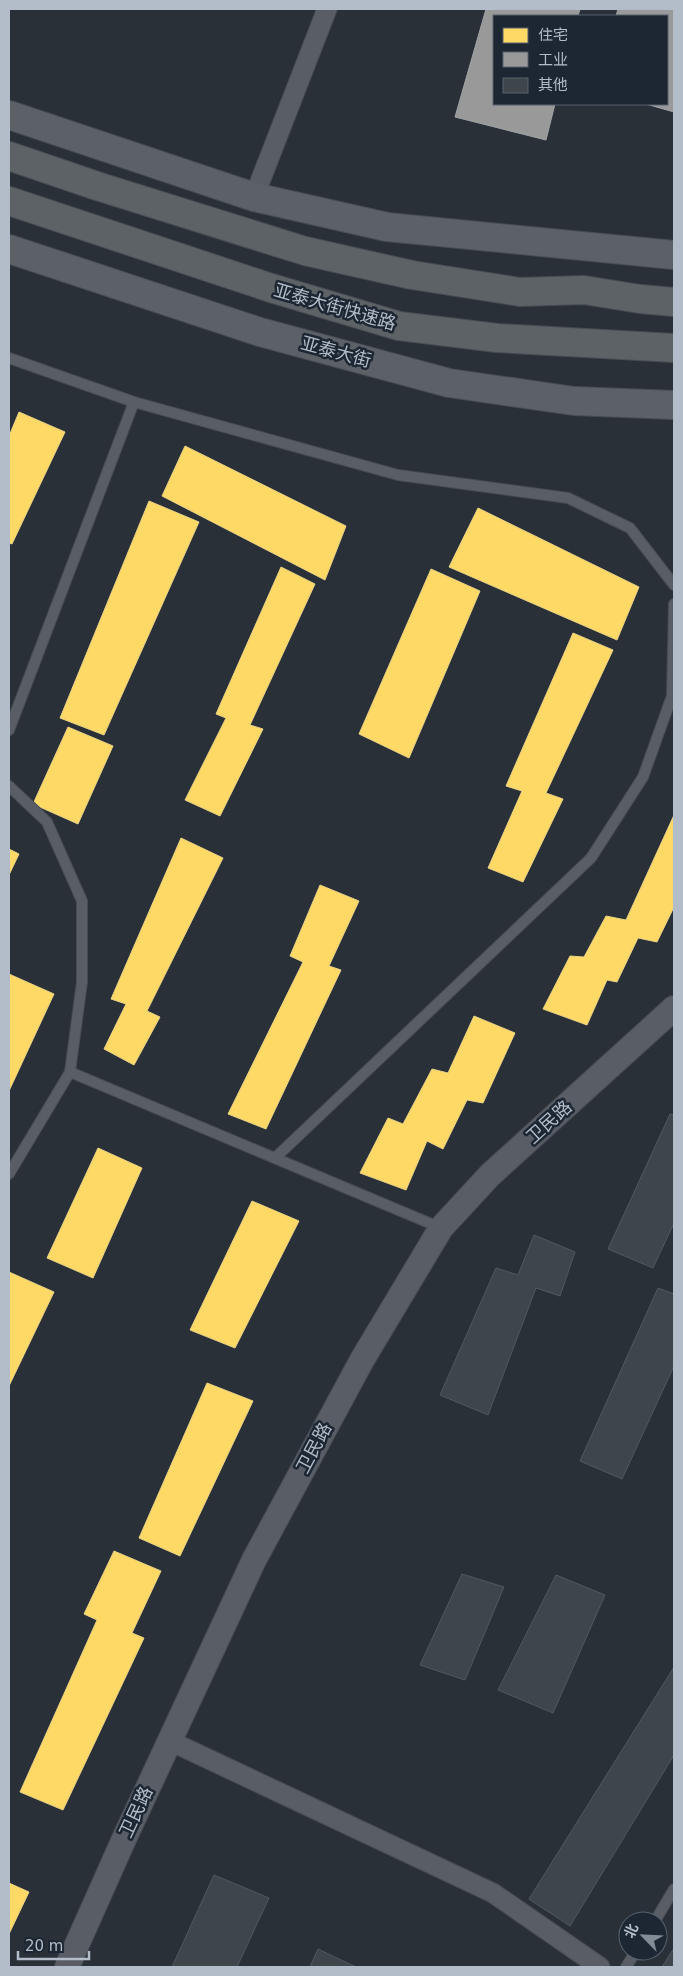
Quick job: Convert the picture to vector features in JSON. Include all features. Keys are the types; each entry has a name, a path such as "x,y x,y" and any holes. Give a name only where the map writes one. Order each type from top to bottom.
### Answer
{"highway":[{"path":"9,156 97,186 305,251 412,275 520,292 584,290 674,282"},
{"name":"亚泰大街快速路","path":"9,201 271,288 400,326 497,338 674,348"},
{"path":"584,290 640,299 674,302"},
{"path":"647,346 674,358"}],"main road":[{"path":"9,115 254,197 387,227 674,255"},
{"name":"亚泰大街","path":"9,249 260,332 449,383 574,401 674,405"}],"street":[{"path":"254,197 327,9"},
{"name":"卫民路","path":"67,1967 254,1560 362,1360 441,1228 490,1175 674,1008"},
{"path":"170,1741 493,1893 600,1967"}],"lane":[{"path":"9,358 134,402 398,475 568,498 630,528 674,586"},
{"path":"9,730 134,402"},
{"path":"275,1158 591,858 644,776 672,696 674,604"},
{"path":"9,786 47,822 82,901 82,982 70,1072 9,1174"},
{"path":"70,1072 441,1228"},
{"path":"661,1911 674,1889"}],"building: 住宅":[{"path":"19,412 65,432 12,544 9,543 9,436"},
{"path":"185,446 346,526 325,580 162,496"},
{"path":"149,501 199,522 104,735 60,718"},
{"path":"478,508 639,587 617,640 449,567"},
{"path":"281,567 315,584 250,725 263,729 220,816 185,800 226,718 216,714"},
{"path":"431,569 480,591 409,758 359,734"},
{"path":"573,633 613,650 546,793 563,799 523,882 488,868 522,791 506,786"},
{"path":"68,727 113,746 78,824 33,804"},
{"path":"674,815 674,907 657,942 638,938 617,982 607,980 587,1025 543,1009 570,956 584,957 606,916 626,920"},
{"path":"181,838 223,858 147,1011 160,1017 134,1065 104,1049 126,1004 111,999"},
{"path":"9,849 19,854 9,875"},
{"path":"320,885 359,901 329,966 341,970 266,1129 228,1114 303,962 290,956"},
{"path":"9,974 54,994 9,1091"},
{"path":"474,1016 515,1033 483,1103 467,1100 443,1149 427,1141 406,1190 360,1173 388,1118 403,1124 432,1069 448,1073"},
{"path":"98,1148 142,1168 93,1278 47,1258"},
{"path":"252,1201 299,1221 235,1348 190,1330"},
{"path":"9,1272 54,1292 9,1386"},
{"path":"207,1383 253,1401 180,1556 139,1538"},
{"path":"114,1551 161,1571 132,1633 144,1638 63,1810 20,1792 97,1620 84,1614"},
{"path":"9,1883 29,1892 9,1934"}],"building: 工业":[{"path":"486,9 580,9 578,15 493,15 493,105 555,105 546,140 455,117"},
{"path":"618,9 674,9 674,112 650,105 668,105 668,15 616,15"}],"building: 其他":[{"path":"670,1114 674,1115 674,1223 653,1268 608,1249"},
{"path":"534,1235 575,1252 560,1296 536,1288 488,1415 440,1395 496,1268 518,1275"},
{"path":"658,1288 674,1294 674,1366 622,1479 580,1461"},
{"path":"462,1574 504,1587 465,1680 420,1665"},
{"path":"556,1575 605,1595 553,1713 498,1690"},
{"path":"674,1667 674,1755 570,1926 529,1899"},
{"path":"214,1875 269,1898 237,1967 172,1967"},
{"path":"674,1948 674,1967 662,1967 666,1961 668,1961"},
{"path":"318,1949 356,1967 310,1967"}]}
